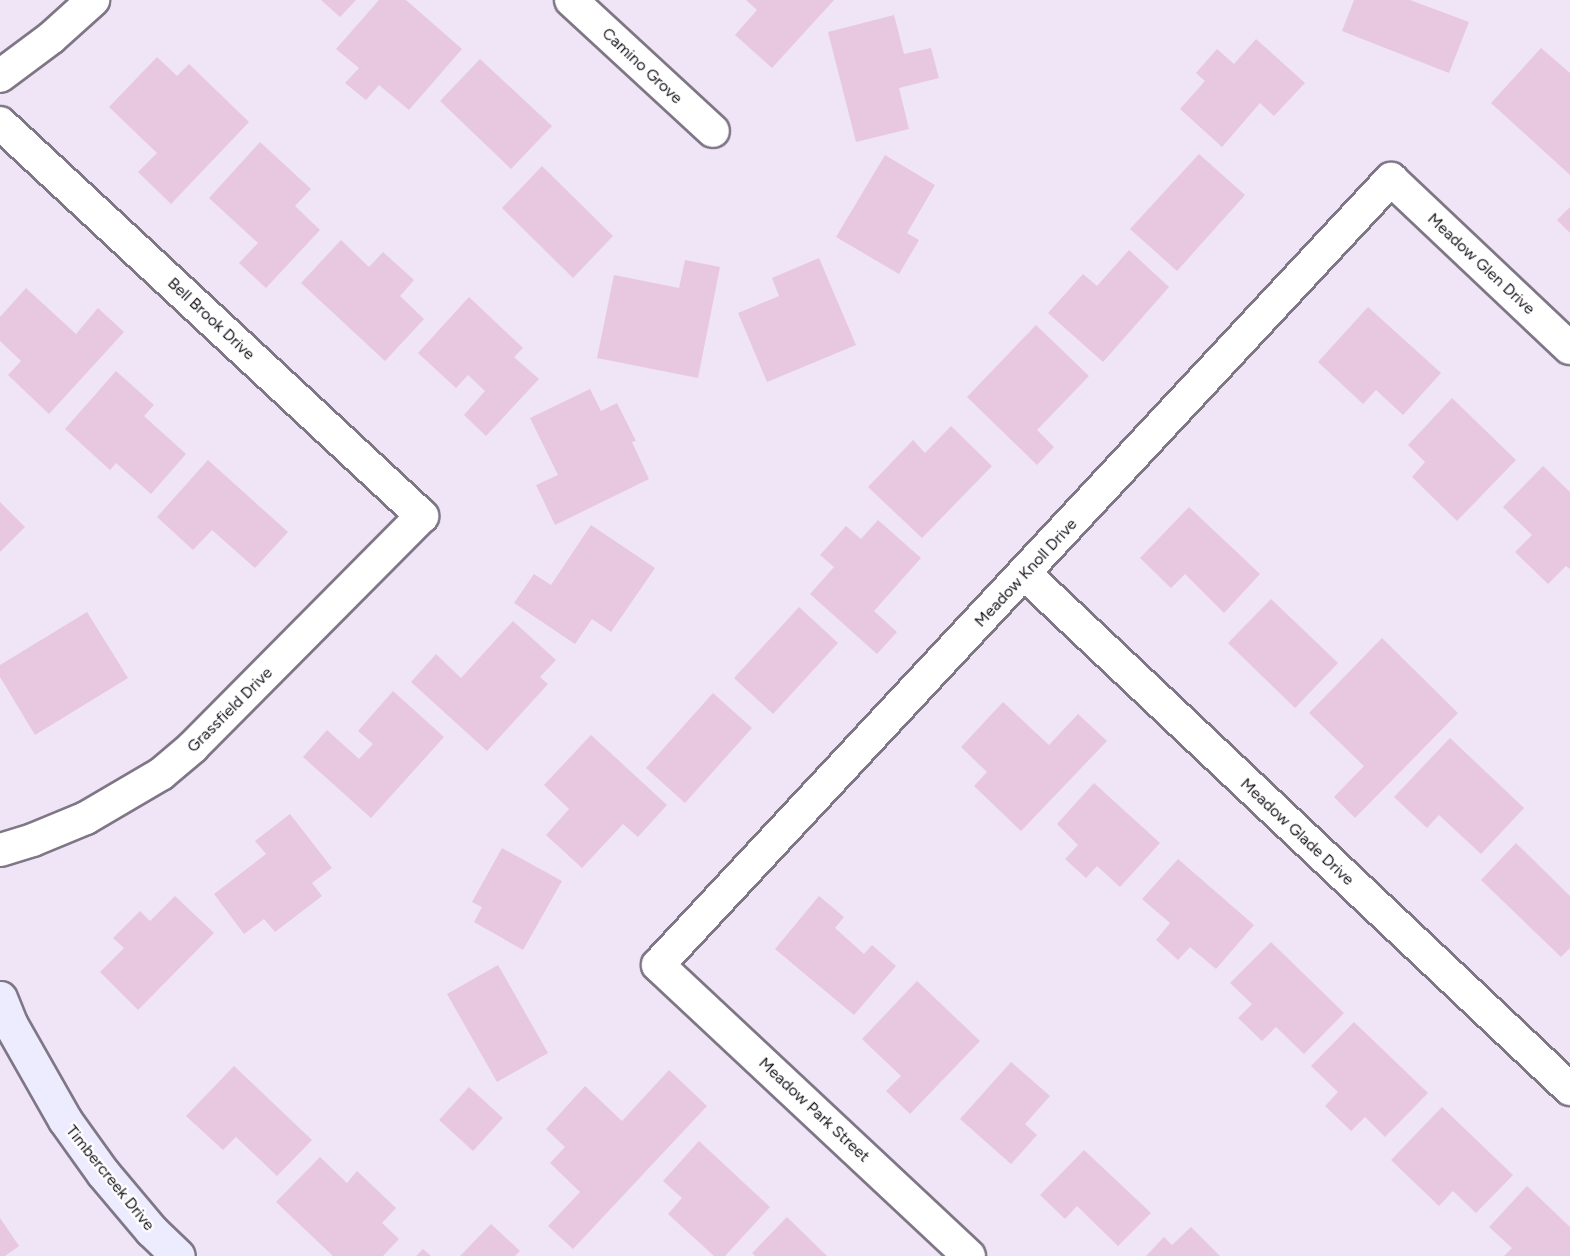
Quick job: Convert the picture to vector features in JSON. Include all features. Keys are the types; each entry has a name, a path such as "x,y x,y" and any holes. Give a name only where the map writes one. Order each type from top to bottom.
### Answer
{"street":[{"path":"0,76 51,39 93,0"},
{"name":"Camino Grove","path":"571,0 713,131"},
{"name":"Bell Brook Drive","path":"0,123 422,516"},
{"name":"Meadow Glen Drive","path":"1391,179 1570,348"},
{"name":"Meadow Knoll Drive","path":"658,964 1025,574 1391,179"},
{"name":"Grassfield Drive","path":"0,850 33,840 86,818 160,774 194,747 422,516"},
{"name":"Meadow Glade Drive","path":"1025,574 1570,1089"},
{"name":"Meadow Park Street","path":"658,964 969,1256"},
{"name":"Timbercreek Drive","path":"0,998 11,1025 64,1120 102,1173 151,1230 178,1256"}],"building":[{"path":"321,0 356,0 340,17"},
{"path":"379,0 406,0 462,49 409,110 379,85 366,100 345,83 359,68 336,49"},
{"path":"746,0 834,0 772,68 735,35 757,10"},
{"path":"1354,0 1410,0 1469,22 1449,73 1342,31"},
{"path":"894,15 904,54 931,48 939,78 899,88 909,129 856,142 828,32"},
{"path":"1256,39 1305,83 1274,116 1260,103 1222,147 1180,109 1205,81 1196,73 1217,49 1234,64"},
{"path":"1541,48 1570,73 1570,175 1491,103"},
{"path":"157,57 177,76 189,64 249,122 171,204 138,172 157,153 109,107"},
{"path":"480,59 552,126 511,169 440,101"},
{"path":"260,142 311,189 295,206 320,230 266,288 239,263 258,243 209,198"},
{"path":"1199,154 1245,195 1177,271 1130,229"},
{"path":"885,155 935,185 907,233 919,240 899,274 836,237"},
{"path":"542,166 613,236 573,278 502,208"},
{"path":"1570,207 1570,233 1557,220"},
{"path":"341,240 369,267 383,252 414,280 400,296 424,319 385,361 301,283"},
{"path":"1129,250 1169,287 1103,362 1048,313 1083,274 1097,286"},
{"path":"819,258 856,345 767,382 738,313 779,296 772,278"},
{"path":"685,260 720,267 698,378 597,358 614,275 679,288"},
{"path":"26,288 76,334 98,308 124,332 49,414 8,375 21,361 0,341 0,317"},
{"path":"469,297 523,348 514,357 539,379 486,436 464,415 485,391 468,375 456,388 418,353"},
{"path":"1368,307 1441,373 1403,415 1376,390 1363,404 1318,362"},
{"path":"1036,325 1089,376 1037,430 1054,447 1037,465 967,397"},
{"path":"116,371 154,405 144,416 186,454 151,494 116,463 110,470 65,429"},
{"path":"590,389 601,411 617,403 636,441 632,442 649,479 555,525 536,485 558,475 530,418"},
{"path":"1452,398 1516,460 1457,521 1412,477 1425,462 1408,445"},
{"path":"951,426 992,466 922,538 868,487 913,440 925,453"},
{"path":"208,460 288,532 255,568 212,530 193,550 157,517"},
{"path":"1543,466 1570,492 1570,569 1566,566 1548,584 1515,552 1532,535 1503,507"},
{"path":"0,502 25,527 0,552"},
{"path":"1189,507 1260,574 1224,613 1185,574 1171,588 1140,558"},
{"path":"878,520 921,558 874,611 897,632 877,654 810,594 834,567 820,555 846,526 861,539"},
{"path":"591,525 655,568 611,632 592,619 575,644 514,603 534,574 551,585"},
{"path":"1271,599 1338,663 1295,708 1228,643"},
{"path":"799,607 838,643 773,714 734,678"},
{"path":"87,612 128,678 35,735 0,677 0,665"},
{"path":"513,621 556,660 540,677 548,684 487,751 411,682 436,654 461,678"},
{"path":"1382,638 1458,713 1355,818 1334,797 1364,766 1309,713"},
{"path":"393,691 444,737 371,818 303,757 327,730 359,759 373,744 358,731"},
{"path":"713,693 752,728 685,803 646,768"},
{"path":"1003,702 1049,745 1078,714 1107,741 1021,831 974,786 987,772 961,747"},
{"path":"591,735 667,805 638,837 623,824 582,868 546,835 569,809 544,785"},
{"path":"1450,738 1524,808 1481,854 1439,815 1427,828 1394,797"},
{"path":"1094,783 1160,843 1120,887 1097,866 1086,878 1065,859 1078,845 1057,824"},
{"path":"290,814 332,868 312,883 322,896 275,932 264,919 244,934 214,894 266,854 255,841"},
{"path":"1516,843 1570,896 1570,948 1561,957 1481,880"},
{"path":"502,848 562,881 523,950 474,922 482,907 472,902"},
{"path":"1178,859 1254,925 1216,969 1190,947 1178,960 1156,940 1170,923 1142,899"},
{"path":"175,896 214,933 138,1010 100,972 124,948 113,938 140,911 150,921"},
{"path":"819,896 844,917 835,928 864,954 872,945 896,966 854,1015 775,949"},
{"path":"1271,942 1344,1013 1304,1054 1276,1027 1262,1041 1238,1018 1252,1004 1230,983"},
{"path":"498,965 548,1053 497,1082 447,994"},
{"path":"917,981 980,1041 910,1114 886,1091 901,1076 862,1039"},
{"path":"1354,1022 1428,1093 1385,1137 1365,1117 1351,1131 1325,1106 1338,1092 1311,1066"},
{"path":"1011,1062 1050,1096 1025,1124 1037,1135 1011,1164 960,1119"},
{"path":"234,1066 312,1140 277,1176 236,1137 223,1150 186,1116"},
{"path":"669,1070 707,1106 573,1249 548,1226 580,1192 550,1163 565,1147 546,1129 585,1086 622,1121"},
{"path":"469,1087 503,1118 473,1151 439,1120"},
{"path":"1442,1107 1513,1175 1476,1213 1453,1191 1439,1206 1391,1160"},
{"path":"699,1141 770,1207 725,1256 714,1256 668,1214 682,1198 663,1181"},
{"path":"1084,1150 1151,1213 1118,1246 1077,1206 1065,1219 1040,1195"},
{"path":"320,1157 347,1183 357,1171 396,1208 382,1223 399,1239 383,1256 333,1256 276,1202"},
{"path":"1527,1186 1570,1227 1570,1256 1504,1256 1512,1248 1489,1227"},
{"path":"787,1217 827,1256 755,1256 752,1253"},
{"path":"0,1218 19,1246 5,1256 0,1256"},
{"path":"491,1224 520,1251 515,1256 460,1256"},
{"path":"1191,1227 1220,1256 1146,1256 1164,1237 1172,1245"},
{"path":"423,1249 431,1256 416,1256"}]}
